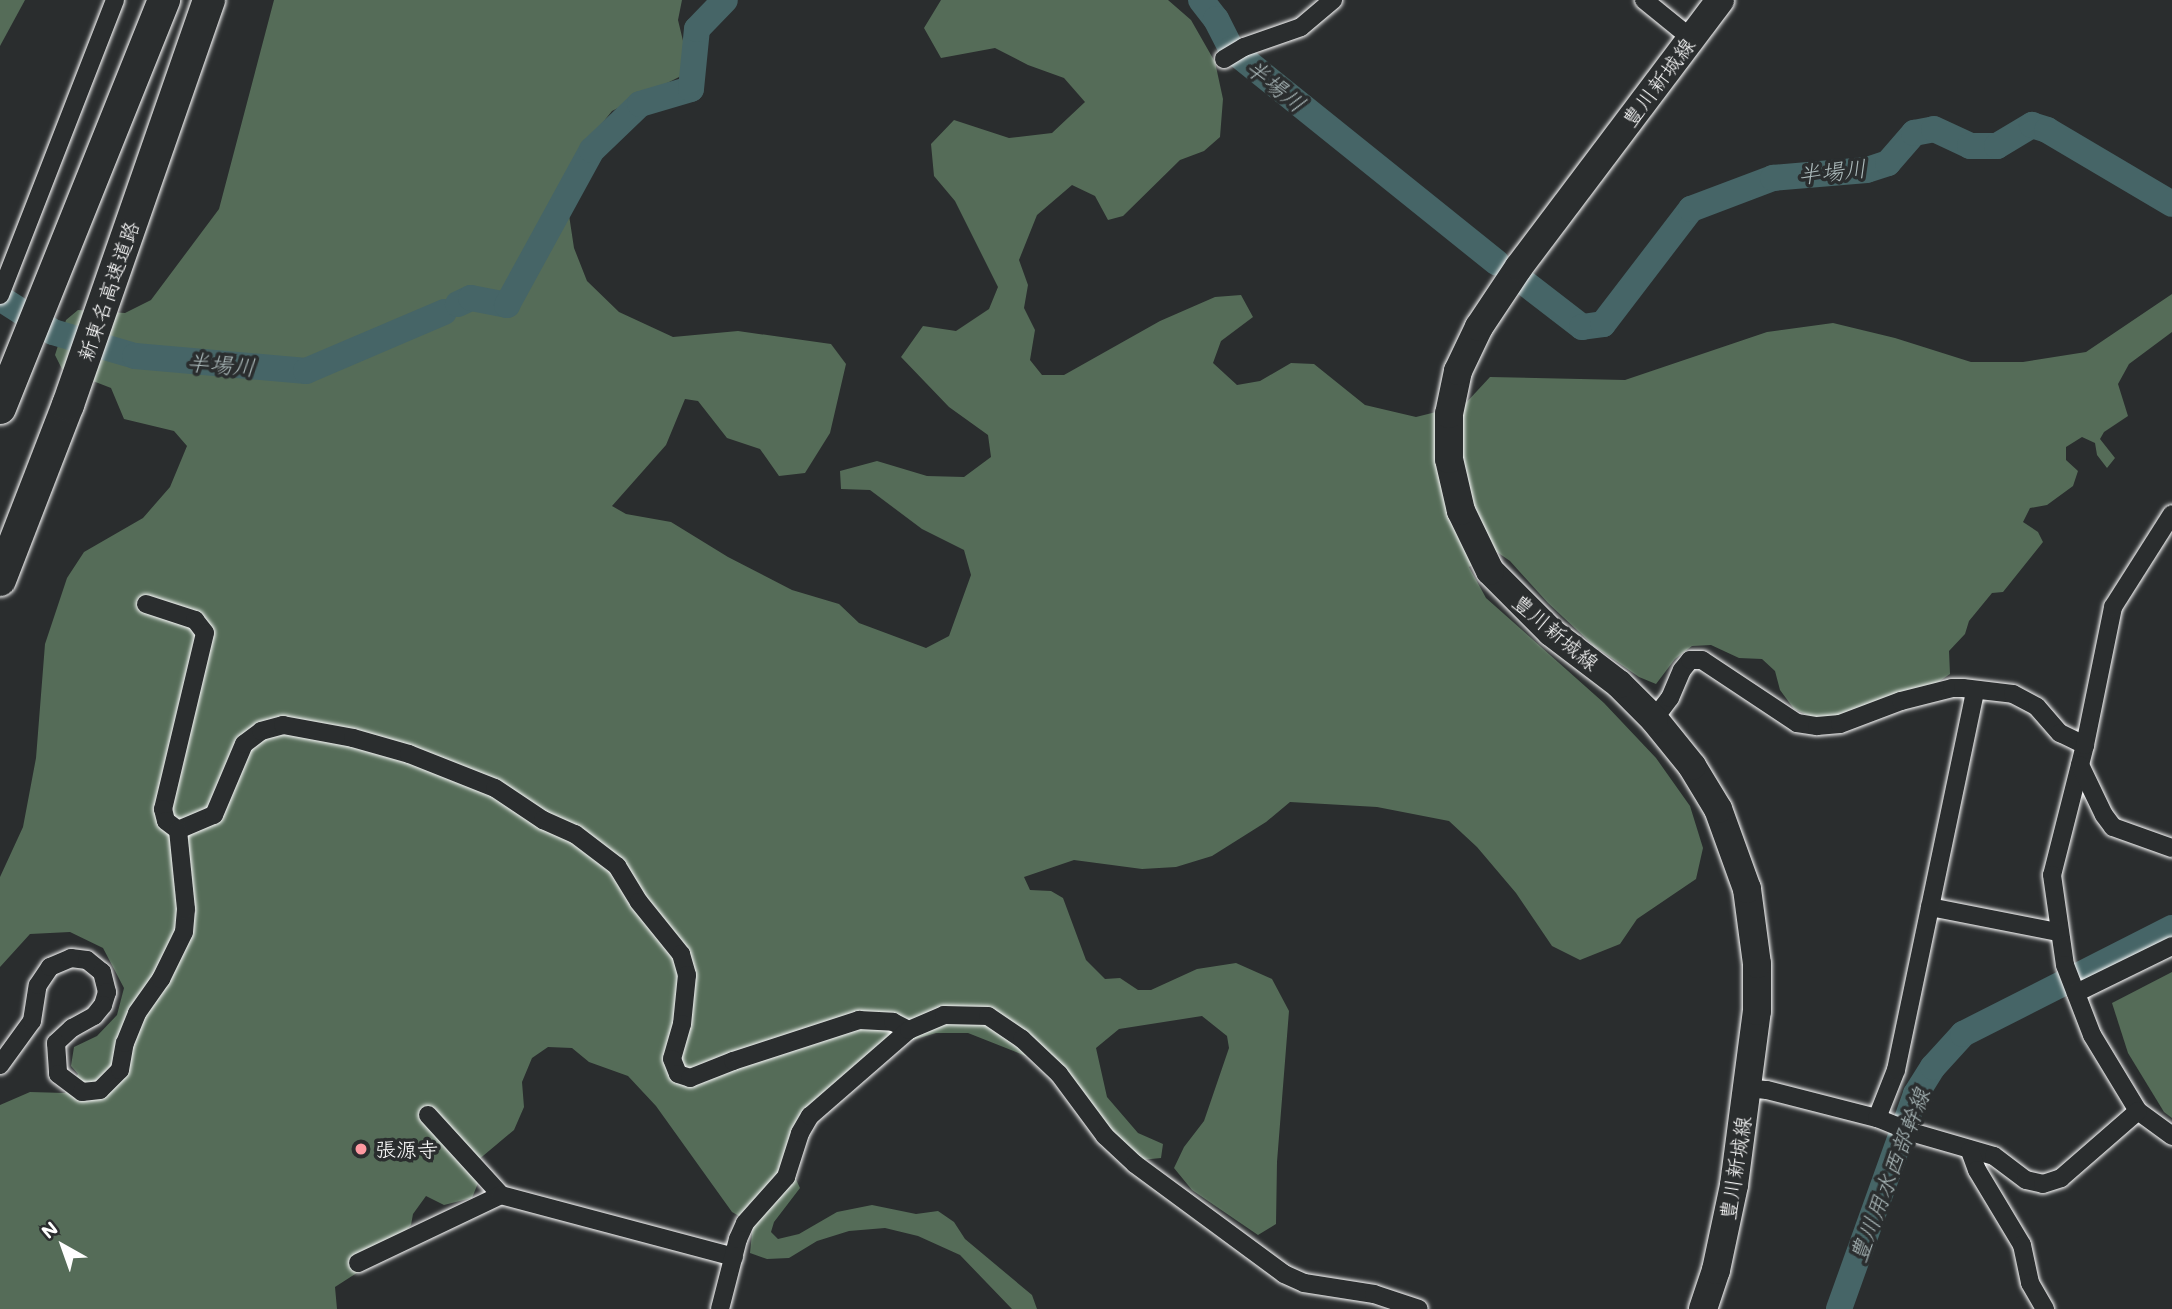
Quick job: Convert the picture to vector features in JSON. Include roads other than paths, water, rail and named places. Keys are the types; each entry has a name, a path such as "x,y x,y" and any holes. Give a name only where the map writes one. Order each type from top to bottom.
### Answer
{"highway":[{"path":"0,408 49,292 164,0"},
{"name":"新東名高速道路","path":"0,580 68,405 209,0"}],"main road":[{"name":"豊川新城線","path":"1703,1309 1716,1270 1734,1185 1757,1011 1757,964 1747,889 1717,809 1692,766 1654,719 1619,684 1542,623 1490,571 1461,511 1449,458 1449,414 1458,371 1479,327 1519,267 1720,0"}],"street":[{"path":"0,295 116,0"},
{"path":"1225,58 1244,47 1301,27 1334,0"},
{"path":"1644,0 1691,38"},
{"path":"2172,514 2113,607 2085,745 2052,875 2058,932 2065,965 2092,1035 2138,1111 2172,1136"},
{"path":"0,1065 32,1021 38,985 50,967 71,958 87,960 102,972 107,992 103,1005 93,1016 72,1028 56,1043 58,1074 82,1092 100,1090 120,1070 125,1043 137,1013 161,979 184,933 186,909 178,830 166,821 163,809 205,633 195,621 146,604"},
{"path":"1654,719 1690,660 1702,660 1797,723 1817,726 1840,724 1901,702 1952,688 2013,694 2037,707 2060,733 2085,745"},
{"path":"1883,1121 1975,692"},
{"path":"178,830 214,815 244,744 261,731 283,725 353,738 409,754 495,788 542,820 575,834 617,866 639,902 681,954 687,975 682,1024 672,1059 678,1074 691,1078 733,1060 859,1020 893,1022 909,1030"},
{"path":"2080,765 2104,815 2113,827 2172,848"},
{"path":"1930,907 2058,932"},
{"path":"2075,990 2172,946"},
{"path":"720,1309 745,1223 786,1177 800,1133 810,1116 909,1030 944,1015 988,1016 1022,1039 1059,1074 1105,1136 1135,1164 1284,1274 1304,1283 1374,1294 1419,1309"},
{"path":"1747,1088 1767,1090 1883,1121 1970,1151 1994,1156 2026,1180 2043,1184 2061,1178 2138,1111"},
{"path":"428,1115 501,1195 734,1257"},
{"path":"1970,1151 1977,1170 2022,1245 2030,1283 2045,1309"},
{"path":"358,1263 501,1195"}],"waterway":[{"name":"半場川","path":"458,304 471,298 507,305 592,150 640,104 691,89 697,29 725,0"},
{"name":"半場川","path":"1201,0 1216,19 1231,49 1497,263"},
{"name":"半場川","path":"1525,283 1582,327 1603,324 1691,209 1773,178 1867,170 1888,163 1914,133 1934,129 1970,146 1997,146 2032,125 2047,130 2172,204"},
{"name":"半場川","path":"0,298 53,332 135,356 306,371 444,312"},
{"name":"豊川用水西部幹線","path":"1839,1309 1916,1094 1933,1067 1963,1034 2172,928"}],"place":[{"name":"張源寺","path":"361,1149"}]}
